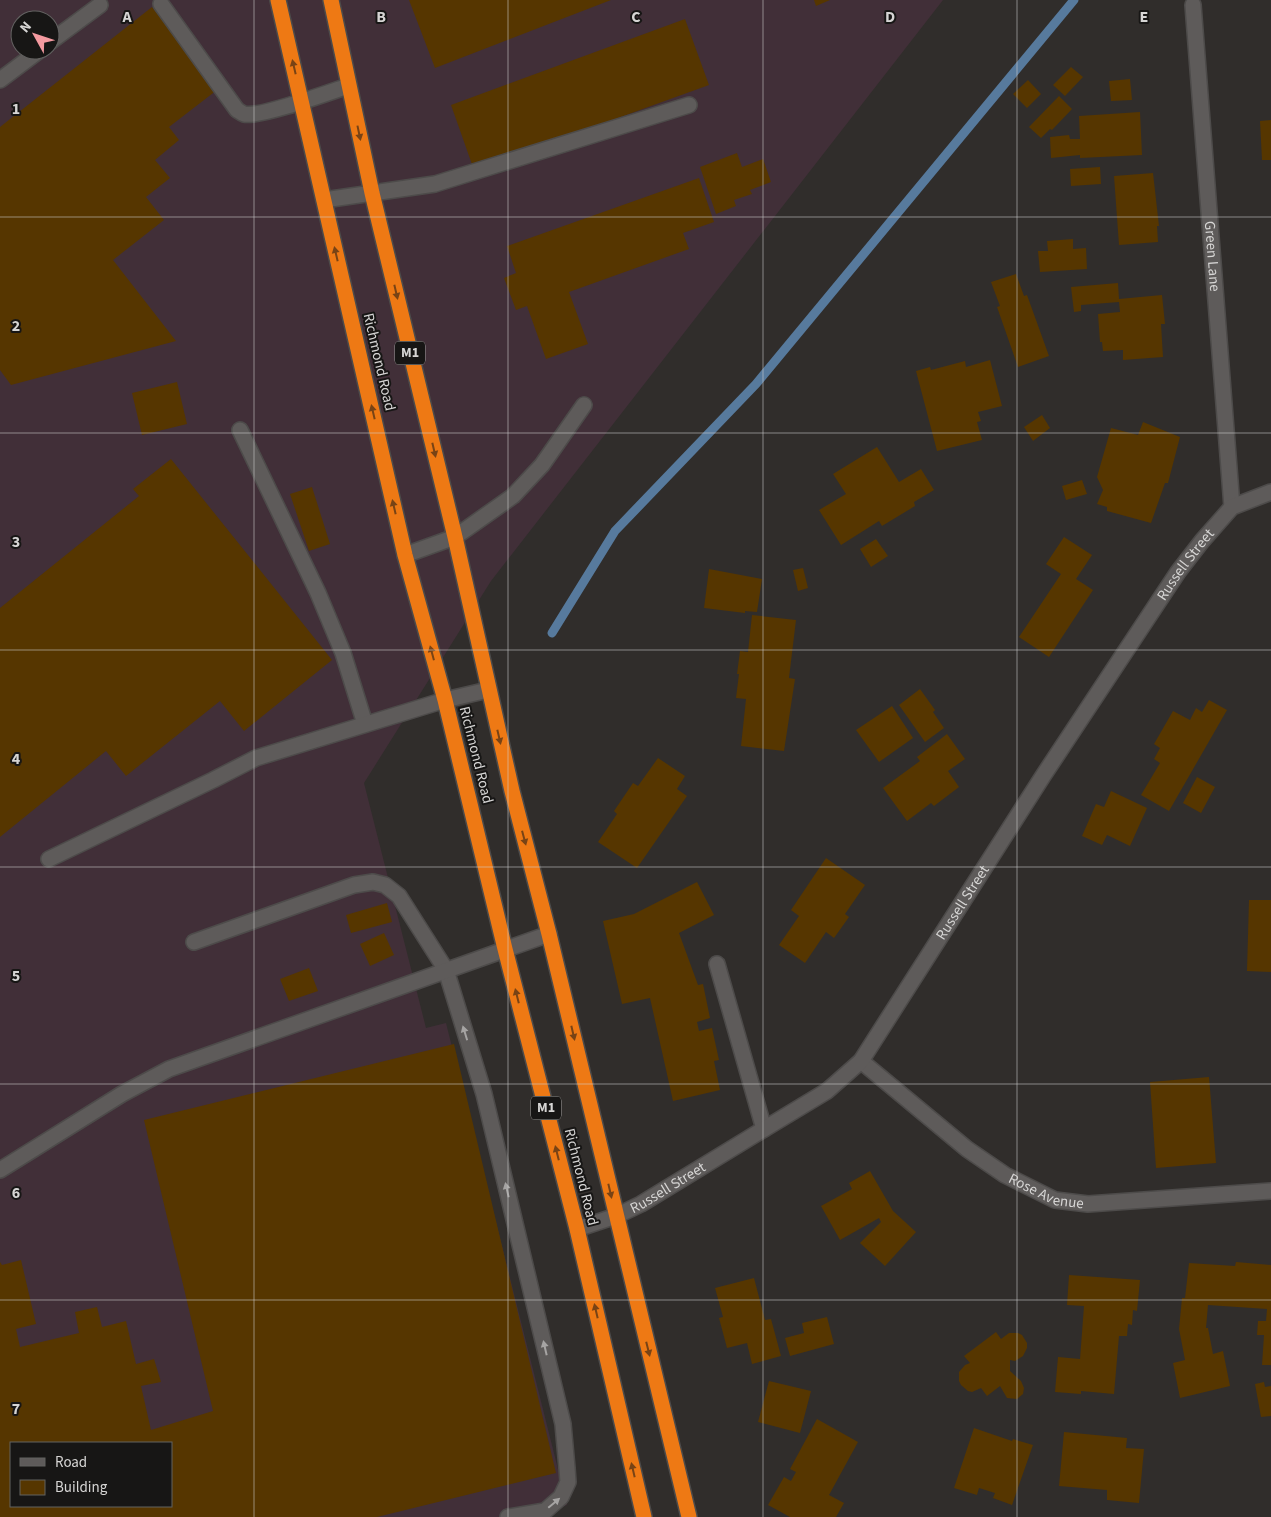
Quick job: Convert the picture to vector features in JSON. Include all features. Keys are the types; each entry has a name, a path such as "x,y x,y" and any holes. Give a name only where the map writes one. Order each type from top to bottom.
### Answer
{"highway":[{"name":"Richmond Road","path":"278,0 405,555 445,700 505,949 577,1229 644,1517"},
{"name":"Richmond Road","path":"331,0 372,193 455,537 488,690 549,934 689,1517"}],"street":[{"path":"161,4 237,110 244,114 259,113 348,86"},
{"path":"60,35 100,5"},
{"name":"Green Lane","path":"1193,5 1232,507"},
{"path":"0,80 27,60"},
{"path":"324,200 435,184 689,105"},
{"path":"405,555 455,537 513,496 542,464 584,405"},
{"path":"240,430 318,593 342,653 365,724"},
{"name":"Russell Street","path":"577,1229 616,1216 641,1204 827,1091 861,1061 1042,776 1173,580 1202,541 1232,507 1271,492"},
{"path":"49,859 256,758 445,700 488,690"},
{"path":"194,942 354,885 373,882 385,885 399,896 446,970 484,1094 563,1424 568,1482 561,1496 545,1510 508,1517"},
{"path":"0,1170 122,1094 169,1070 549,934"},
{"path":"717,964 764,1129"},
{"name":"Rose Avenue","path":"861,1061 967,1149 1005,1175 1055,1200 1088,1204 1271,1192"}],"shaded area":[{"path":"0,0 943,0 491,581 364,783 426,1028 446,1023 567,1505 549,1511 551,1517 0,1517"}],"building":[{"path":"409,0 611,0 435,68"},
{"path":"814,0 830,0 816,6"},
{"path":"152,7 217,90 169,127 179,140 155,160 170,178 146,197 164,220 113,260 176,341 11,385 0,370 0,127"},
{"path":"685,19 709,85 474,170 451,105"},
{"path":"1071,67 1083,77 1065,96 1053,85"},
{"path":"1130,79 1132,100 1111,101 1109,81"},
{"path":"1028,80 1041,94 1027,108 1013,94"},
{"path":"1059,96 1072,109 1052,130 1050,129 1041,138 1029,127"},
{"path":"1140,112 1142,155 1080,158 1080,155 1051,158 1050,137 1069,135 1070,139 1080,139 1079,116"},
{"path":"1271,120 1271,160 1262,160 1260,121"},
{"path":"737,153 742,167 763,159 771,182 750,190 752,194 734,200 736,206 716,214 700,167"},
{"path":"1100,167 1101,184 1071,186 1070,169"},
{"path":"1153,173 1159,226 1157,226 1158,242 1119,245 1114,176"},
{"path":"699,178 714,222 683,233 689,249 569,292 588,344 546,359 527,306 516,310 504,278 516,273 507,246"},
{"path":"1073,239 1073,249 1086,248 1087,269 1040,272 1038,251 1048,251 1047,241"},
{"path":"1016,274 1024,296 1027,295 1049,356 1018,367 997,307 1000,306 991,282"},
{"path":"1118,283 1119,299 1162,295 1165,324 1161,324 1163,357 1123,360 1123,350 1103,351 1102,342 1100,342 1098,314 1120,312 1119,302 1081,305 1081,311 1074,312 1071,287"},
{"path":"990,360 1002,406 978,412 981,421 977,422 982,440 937,451 916,371 930,367 931,370 965,361 966,367"},
{"path":"177,382 187,424 142,435 132,393"},
{"path":"1042,415 1050,428 1033,441 1024,427"},
{"path":"1143,422 1180,437 1168,483 1165,483 1151,523 1107,511 1107,507 1097,504 1103,490 1097,477 1111,428 1138,435"},
{"path":"877,447 899,482 921,469 934,490 914,502 915,506 882,526 879,521 841,545 819,510 846,494 833,474"},
{"path":"171,459 332,660 244,731 220,701 126,776 106,751 0,837 0,608 139,496 133,489"},
{"path":"1082,480 1087,494 1066,500 1062,486"},
{"path":"312,487 330,544 309,551 290,494"},
{"path":"1064,537 1092,555 1076,579 1093,590 1049,657 1019,637 1061,574 1046,564"},
{"path":"876,539 888,556 871,567 860,549"},
{"path":"803,568 808,588 798,591 793,570"},
{"path":"709,569 762,579 757,612 745,611 745,613 704,608"},
{"path":"752,615 796,620 789,678 795,679 784,751 741,746 746,699 736,698 739,674 737,674 740,651 748,652"},
{"path":"920,689 935,710 933,712 944,728 925,742 899,705"},
{"path":"1209,700 1227,710 1169,811 1141,795 1160,763 1154,759 1160,748 1154,744 1173,711 1190,720 1196,708 1202,712"},
{"path":"892,706 913,738 879,762 856,730"},
{"path":"947,734 965,759 948,771 959,787 934,806 931,803 907,821 883,788 920,761 917,757"},
{"path":"658,758 685,776 677,789 687,796 637,868 598,842 617,814 614,811 633,783 638,786"},
{"path":"1197,777 1215,787 1201,813 1183,803"},
{"path":"1111,791 1147,808 1130,846 1107,835 1102,845 1082,836 1096,804 1104,807"},
{"path":"826,858 865,885 845,914 849,917 834,938 826,932 805,963 779,945 799,916 791,910"},
{"path":"697,882 714,915 679,933 698,985 703,984 710,1018 697,1022 699,1031 712,1028 719,1060 714,1061 720,1090 673,1101 650,998 622,1004 603,921 634,914"},
{"path":"1249,900 1271,900 1271,972 1247,971"},
{"path":"387,903 392,922 351,933 346,915"},
{"path":"384,933 394,955 370,966 360,944"},
{"path":"309,968 318,991 289,1001 280,979"},
{"path":"454,1044 556,1473 377,1517 0,1517 0,1262 2,1265 21,1260 36,1324 16,1329 20,1347 79,1333 75,1312 97,1307 102,1327 126,1321 136,1364 154,1359 161,1382 141,1386 151,1430 213,1411 144,1120"},
{"path":"1209,1077 1216,1163 1156,1168 1150,1082"},
{"path":"870,1171 893,1211 916,1232 885,1266 860,1243 881,1222 879,1218 840,1240 821,1206 852,1189 849,1183"},
{"path":"1236,1262 1271,1265 1271,1365 1262,1365 1264,1335 1257,1335 1258,1321 1266,1321 1267,1309 1208,1305 1206,1328 1208,1328 1213,1354 1223,1351 1230,1386 1180,1398 1173,1363 1185,1360 1179,1329 1182,1298 1185,1298 1189,1263 1235,1266"},
{"path":"1069,1275 1140,1280 1137,1311 1133,1310 1132,1325 1128,1324 1127,1336 1119,1336 1114,1394 1081,1391 1081,1394 1055,1392 1058,1357 1080,1359 1084,1306 1067,1305"},
{"path":"754,1278 765,1320 771,1319 781,1356 752,1364 747,1343 727,1348 719,1318 723,1317 715,1288"},
{"path":"827,1317 834,1344 790,1356 785,1338 804,1333 802,1323"},
{"path":"996,1332 1001,1339 1009,1333 1018,1333 1022,1335 1027,1343 1023,1356 1015,1361 1010,1360 1010,1371 1021,1381 1024,1388 1023,1394 1017,1399 1007,1398 1000,1386 987,1396 981,1388 972,1392 968,1391 959,1381 959,1372 965,1365 970,1363 964,1356"},
{"path":"769,1381 811,1391 800,1433 758,1422"},
{"path":"1264,1382 1265,1387 1271,1386 1271,1416 1261,1417 1255,1384"},
{"path":"817,1419 858,1442 829,1495 844,1503 836,1517 790,1517 768,1505 784,1477 791,1481 796,1472 790,1469"},
{"path":"974,1428 1012,1441 1013,1439 1033,1445 1012,1505 993,1498 995,1493 979,1488 977,1495 954,1488"},
{"path":"1064,1432 1127,1438 1126,1448 1144,1449 1139,1503 1107,1500 1107,1490 1059,1486"}],"waterway":[{"path":"552,633 615,531 756,384 1074,0"}]}
